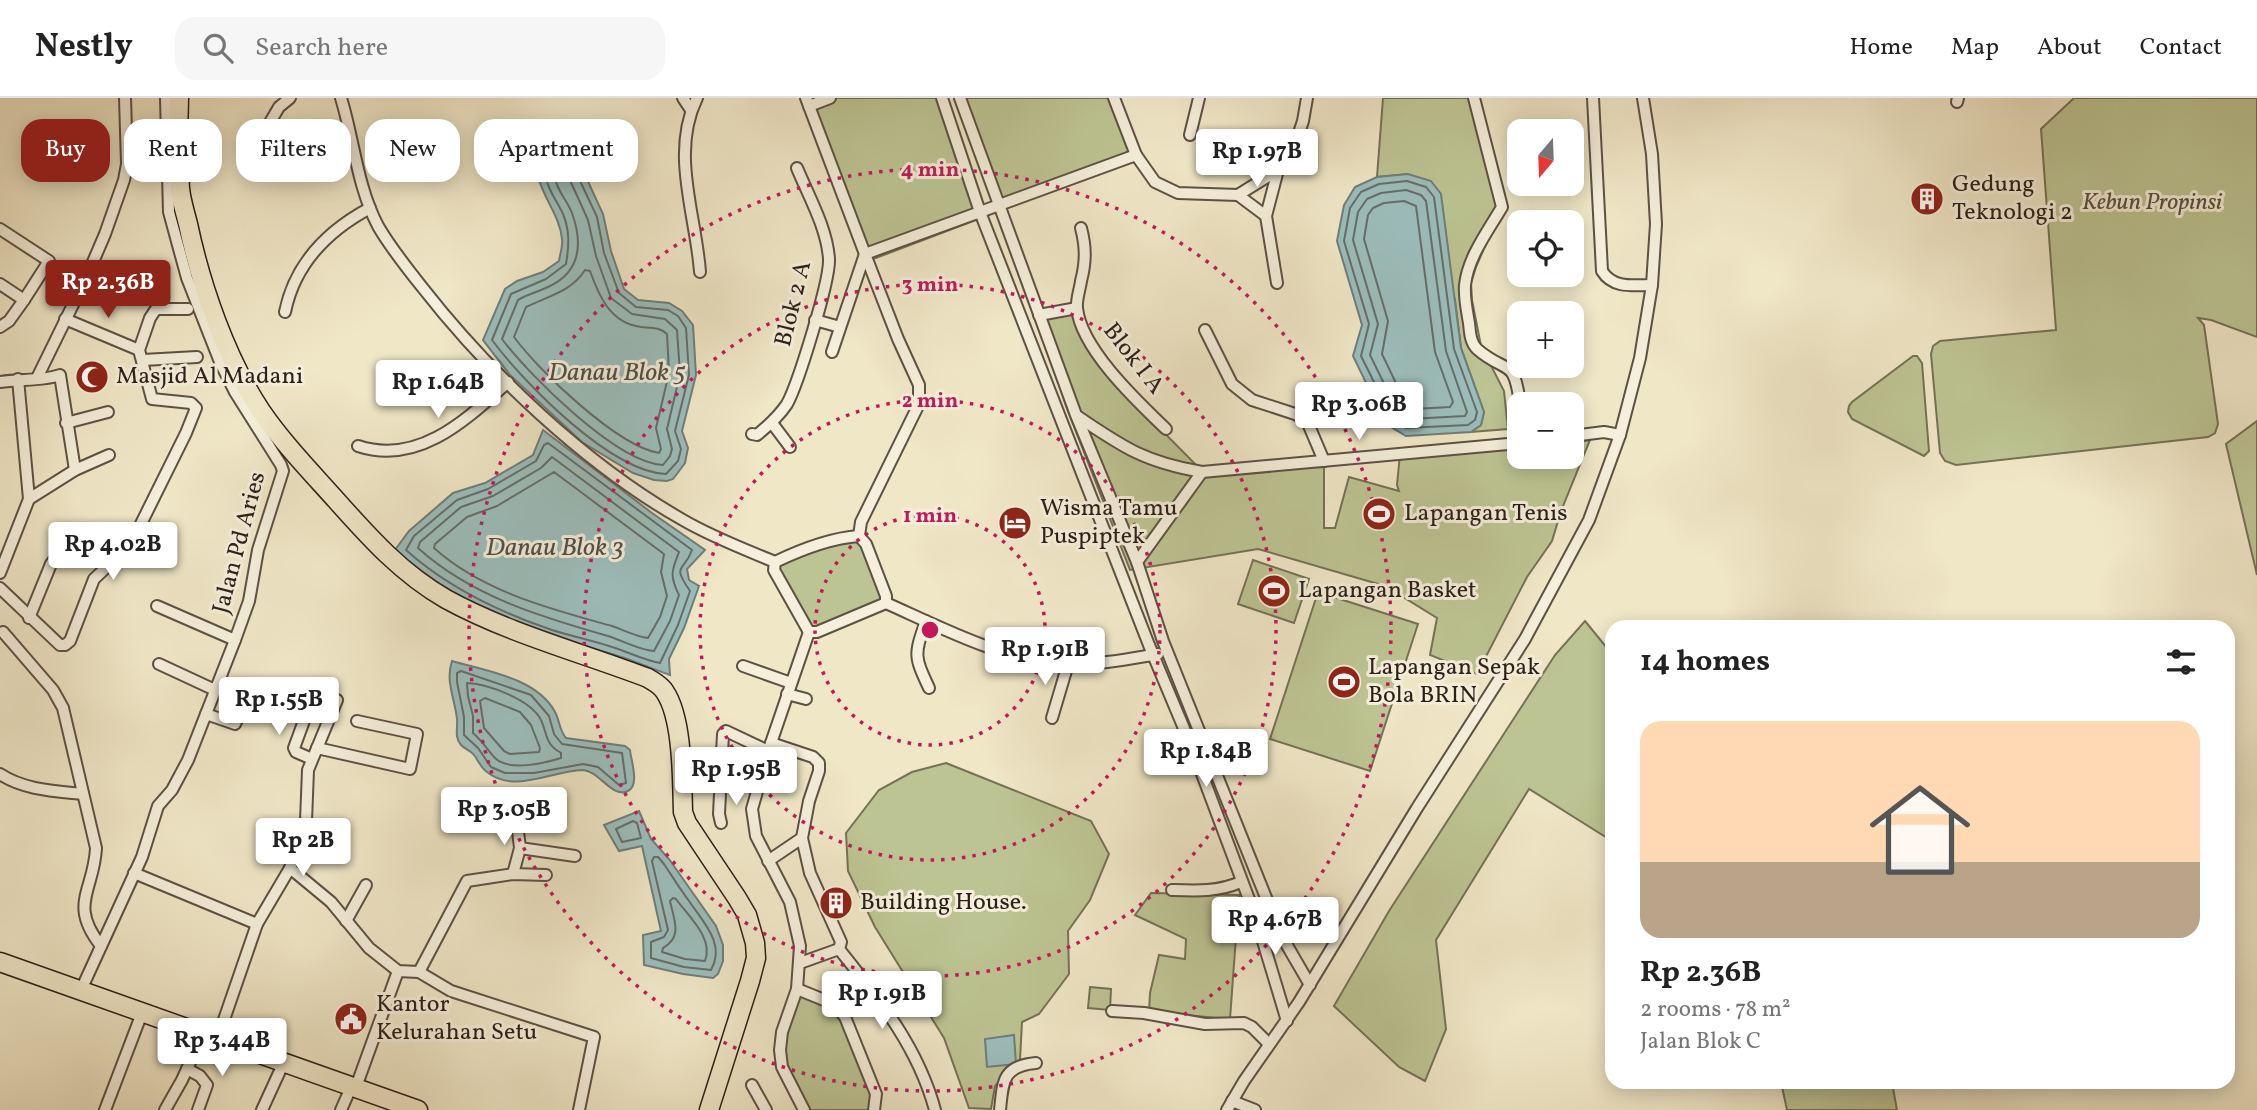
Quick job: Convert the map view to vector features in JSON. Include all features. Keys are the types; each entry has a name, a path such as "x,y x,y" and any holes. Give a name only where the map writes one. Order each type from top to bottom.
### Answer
{"main road":[{"path":"178,98 180,191 194,252 213,312 236,365 260,409 289,448 366,534 412,577 429,589 486,620 648,678 660,685 667,694 680,739 682,812 747,915 755,943 756,958 750,981 709,1110"},
{"path":"0,962 418,1110"}],"street":[{"path":"37,378 87,276 126,173 125,98"},
{"name":"Jalan Pd Aries","path":"81,990 145,849 158,806 178,782 188,760 235,640 249,601 258,550 282,467 225,372 187,278 169,212 166,98"},
{"path":"272,119 279,107 290,98"},
{"path":"341,98 370,208 393,248 458,331 557,427 630,487 699,529 775,562"},
{"path":"683,98 691,110"},
{"path":"697,98 691,110 685,172 686,192 698,240 700,272"},
{"path":"830,98 808,102 921,392 919,404 861,522 859,536 866,544 886,596 886,603"},
{"path":"942,98 980,212 1151,650 1193,750 1264,940 1287,1020"},
{"path":"960,98 1076,415 1137,562 1165,646 1281,935 1310,985"},
{"path":"1114,98 1136,155 1155,182 1166,189 1178,193 1238,195 1278,170"},
{"path":"1190,135 1199,98"},
{"path":"1277,283 1266,216 1278,170 1304,121 1307,98"},
{"path":"1474,98 1502,207 1468,271 1465,297 1471,341 1478,349 1512,370 1518,392"},
{"path":"1593,98 1602,271 1610,281 1621,285 1652,285"},
{"path":"1255,1110 1230,1105 1310,985 1417,808 1525,639 1581,538 1620,435 1640,358 1652,285 1656,225 1652,155 1643,98"},
{"path":"865,254 1136,155"},
{"name":"Blok 2 A","path":"772,423 789,400 826,282 829,261 822,228 797,168"},
{"path":"1238,195 1266,216"},
{"path":"285,312 293,281 311,255 337,228 370,208"},
{"name":"Blok I A","path":"1081,228 1086,256 1077,308 1084,329 1106,365 1138,403 1166,429"},
{"path":"0,229 49,261 15,314 0,327"},
{"path":"832,352 865,254"},
{"path":"0,284 24,299"},
{"name":"Blok I A","path":"1039,316 1077,308"},
{"path":"0,588 60,645 70,641 94,579 131,544 187,433 196,408 191,403 152,399 141,355 150,318 156,309 188,309"},
{"path":"65,319 141,355 197,357"},
{"path":"815,320 840,327"},
{"path":"1205,330 1232,384 1252,400 1295,414 1307,421 1324,461"},
{"path":"0,382 53,378 60,375 75,470"},
{"path":"0,572 29,499 18,379"},
{"path":"358,446 380,451 429,442 455,428 508,382"},
{"path":"66,423 108,412"},
{"path":"1062,420 1076,415"},
{"path":"1076,415 1121,446 1150,460 1202,472 1507,444"},
{"path":"1604,432 1624,418"},
{"path":"752,433 757,435 772,423 790,447"},
{"path":"1584,434 1604,432 1620,435"},
{"path":"29,499 75,470 109,455"},
{"path":"1137,562 1202,472"},
{"path":"775,562 792,553 859,536"},
{"path":"29,618 51,564 65,545"},
{"path":"775,562 774,570 809,632 769,747 752,809 756,836 790,902 800,946 797,989 782,1032 780,1050 782,1068 804,1110"},
{"path":"809,632 817,632 886,603 1007,654 1042,662 1111,663 1165,646"},
{"path":"157,606 235,640"},
{"path":"926,621 916,653 916,662 929,688"},
{"path":"1,631 59,699 66,717 96,848 85,895 84,914 92,934 101,946"},
{"path":"159,664 215,690"},
{"path":"1052,718 1068,664"},
{"path":"743,666 806,699"},
{"path":"313,696 294,748 296,752 410,769 417,734 357,721"},
{"path":"165,1110 187,1069 210,1037 257,924 290,868 306,821 307,777 314,753 337,700"},
{"path":"206,714 235,724 245,702"},
{"path":"721,823 719,814 723,734 726,732 769,747 813,757 819,763 802,838 810,873 841,942 839,949"},
{"path":"1162,765 1193,750"},
{"path":"0,774 11,781 49,791 83,794"},
{"path":"513,874 520,848 517,822"},
{"path":"768,861 802,838"},
{"path":"520,848 575,856"},
{"path":"290,868 331,902 369,948 398,971 419,972 451,991 594,1037 579,1110"},
{"path":"134,873 257,924"},
{"path":"419,972 467,881 513,874 546,875"},
{"path":"1172,890 1208,892 1241,882"},
{"path":"346,922 366,885"},
{"path":"1264,940 1275,934 1281,935"},
{"path":"800,963 839,949"},
{"path":"839,949 889,1011 919,1066 935,1110"},
{"path":"341,1110 354,1086 398,971"},
{"path":"797,989 834,1004 845,1017 876,1094 874,1110"},
{"path":"1112,1011 1144,1013 1205,1024 1244,1023 1269,1044"},
{"path":"104,1110 142,1013"},
{"path":"262,1110 284,1062"},
{"path":"1000,1110 1006,1076 1026,1064 1036,1063"},
{"path":"187,1069 200,1076 207,1085 198,1110"},
{"path":"752,1085 766,1110"}],"green space":[{"path":"808,98 938,98 984,217 868,261"},
{"path":"963,98 1110,98 1131,152 1001,200"},
{"path":"1383,98 1475,98 1503,204 1476,267 1471,283 1472,300 1481,346 1504,391 1507,429 1471,432 1481,425 1484,412 1461,348 1455,300 1408,174 1377,177"},
{"name":"Kebun Propinsi","path":"2074,98 2257,98 2257,337 2198,318 2204,325 2218,424 2215,433 2208,437 1956,465 1945,461 1940,453 1931,354 1933,346 1940,341 2056,330 2041,129"},
{"path":"1075,313 1109,377 1201,470 1324,467 1324,528 1335,528 1349,477 1399,491 1397,485 1400,454 1507,448 1507,469 1578,469 1552,541 1527,577 1477,674 1430,655 1437,618 1385,586 1258,549 1130,570 1066,406 1039,317"},
{"path":"1913,356 1917,356 1922,363 1929,451 1924,456 1852,419 1848,412 1852,402"},
{"path":"2257,421 2257,575 2226,444"},
{"path":"1590,440 1584,455 1584,441"},
{"path":"859,536 886,603 809,632 775,562"},
{"name":"Lapangan Basket","path":"1253,560 1309,579 1294,623 1238,604"},
{"name":"Lapangan Sepak Bola BRIN","path":"1318,592 1418,624 1370,771 1270,739"},
{"path":"1585,621 1605,645 1605,837 1529,789 1436,940 1446,1029 1425,1081 1399,1067 1334,1006 1389,911 1555,655"},
{"path":"946,763 1091,821 1109,854 1090,900 1068,931 1069,974 1039,1014 1022,1022 1020,1060 995,1086 991,1109 969,1108 944,1038 875,927 848,871 846,833 879,790 912,772"},
{"path":"1151,893 1239,895 1230,1019 1149,1012 1150,993 1159,955 1185,959 1186,939 1135,915"},
{"path":"1090,987 1111,989 1110,1010 1088,1008"},
{"path":"800,996 828,1003 839,1012 875,1097 871,1110 807,1110 782,1059"},
{"path":"1782,1089 1893,1089 1897,1110 1787,1110"}],"water":[{"path":"1408,174 1431,181 1441,194 1461,348 1484,412 1481,425 1471,432 1406,436 1386,424 1353,356 1362,325 1337,241 1344,205 1355,187 1377,177"},
{"name":"Danau Blok 5","path":"540,182 588,182 603,214 611,251 624,289 638,300 669,303 682,311 693,325 696,375 682,431 688,448 685,463 673,479 654,480 633,473 582,442 510,375 483,340 505,289 517,281 543,272 559,261 561,231"},
{"name":"Danau Blok 3","path":"543,430 705,550 687,569 689,580 699,586 669,659 670,675 532,630 492,614 448,590 395,550 409,531 453,493 485,483 533,455"},
{"path":"452,661 509,678 536,691 547,700 555,712 566,738 625,746 630,750 633,766 632,788 628,791 616,791 594,774 582,770 521,781 509,781 487,772 458,739 450,683"},
{"path":"639,811 651,839 669,859 716,926 723,945 723,961 718,974 713,978 644,965 643,935 661,931 642,846 619,851 604,825"},
{"path":"1014,1035 1016,1064 987,1067 985,1039"}],"place":[{"name":"Gedung Teknologi 2","path":"1927,199"},
{"name":"Masjid Al Madani","path":"92,377"},
{"name":"Lapangan Tenis","path":"1379,514"},
{"name":"Wisma Tamu Puspiptek","path":"1015,523"},
{"name":"Lapangan Basket","path":"1274,591"},
{"name":"Lapangan Sepak Bola BRIN","path":"1344,682"},
{"name":"Building House.","path":"836,903"},
{"name":"Kantor Kelurahan Setu","path":"351,1019"}]}
